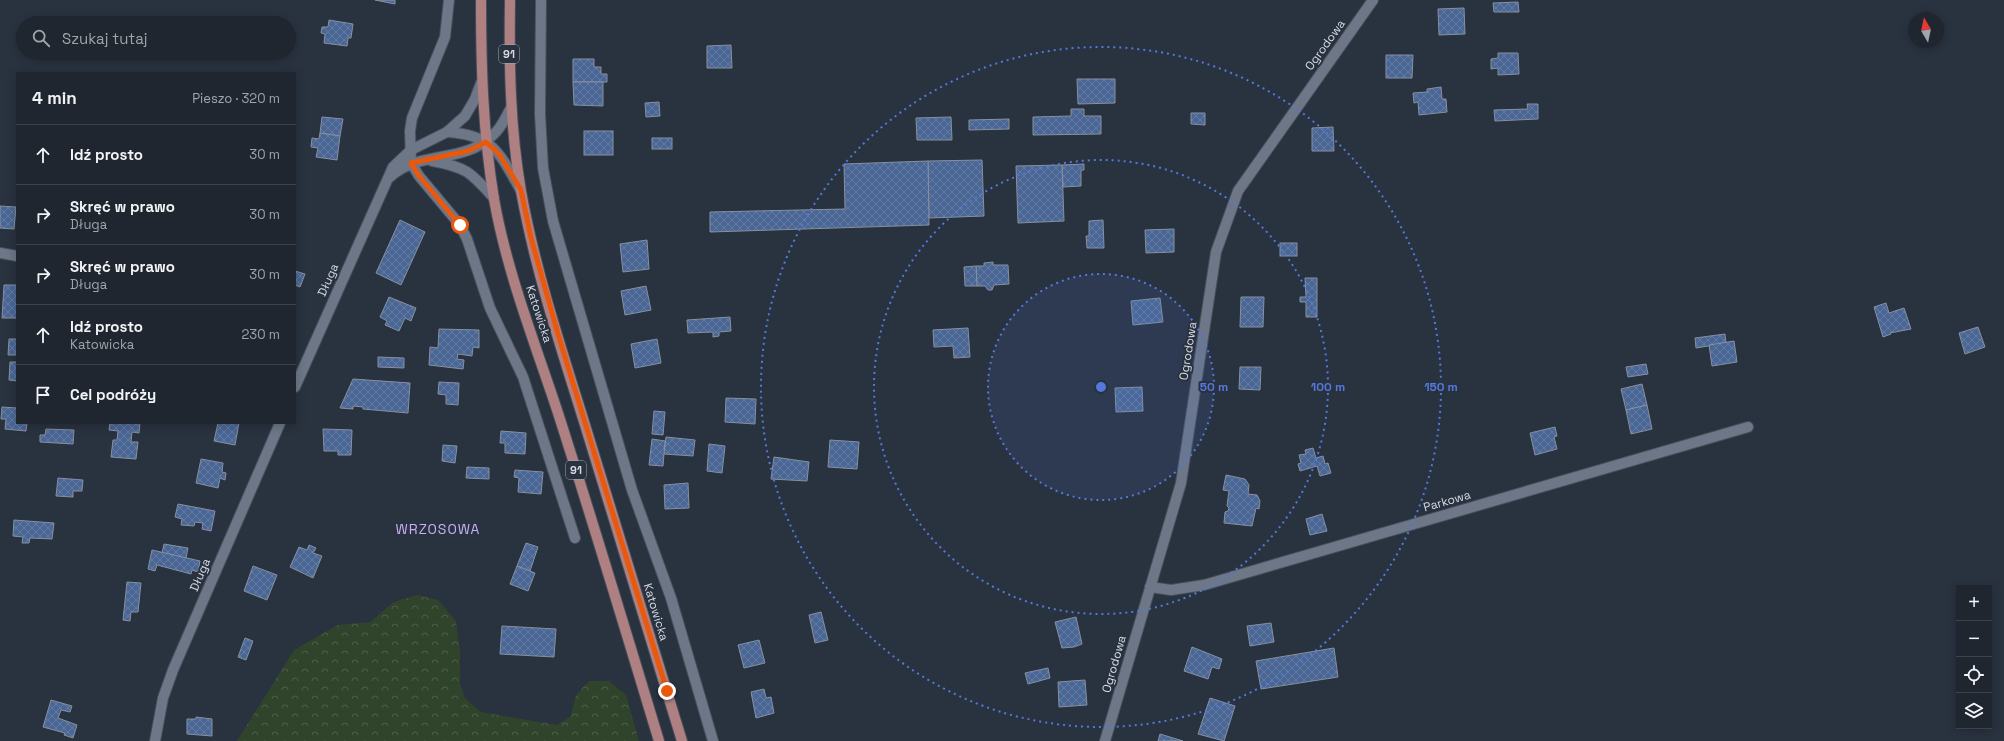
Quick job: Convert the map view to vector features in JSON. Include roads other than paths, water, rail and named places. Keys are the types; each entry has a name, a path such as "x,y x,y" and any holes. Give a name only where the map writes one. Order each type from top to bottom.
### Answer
{"main road":[{"name":"Katowicka","path":"481,0 481,83 486,142 494,198 500,227 519,296 574,466 659,741"},
{"name":"Katowicka","path":"510,0 509,52 511,108 521,190 533,245 558,334 682,741"}],"street":[{"path":"449,0 445,37 412,118 410,131 411,163 419,176 460,225 467,239 490,308 526,384 575,538"},
{"path":"541,0 540,114 544,168 553,221 632,490 671,598 713,741"},
{"name":"Ogrodowa","path":"1105,741 1181,483 1216,252 1238,191 1373,0"},
{"name":"Długa","path":"296,382 299,367 384,183 393,167 411,150 447,132 465,116 475,99 481,83"},
{"name":"Długa","path":"384,183 403,167 411,163 468,151 486,142 496,133 511,108"},
{"path":"447,132 470,134 486,142 499,154 521,190"},
{"path":"426,160 464,169 475,177 494,198"},
{"path":"0,253 16,256"},
{"name":"Długa","path":"155,741 163,698 173,670 280,424"},
{"name":"Parkowa","path":"1150,587 1171,590 1204,585 1748,427"}],"district":[{"name":"WRZOSOWA","path":"438,529"}]}
